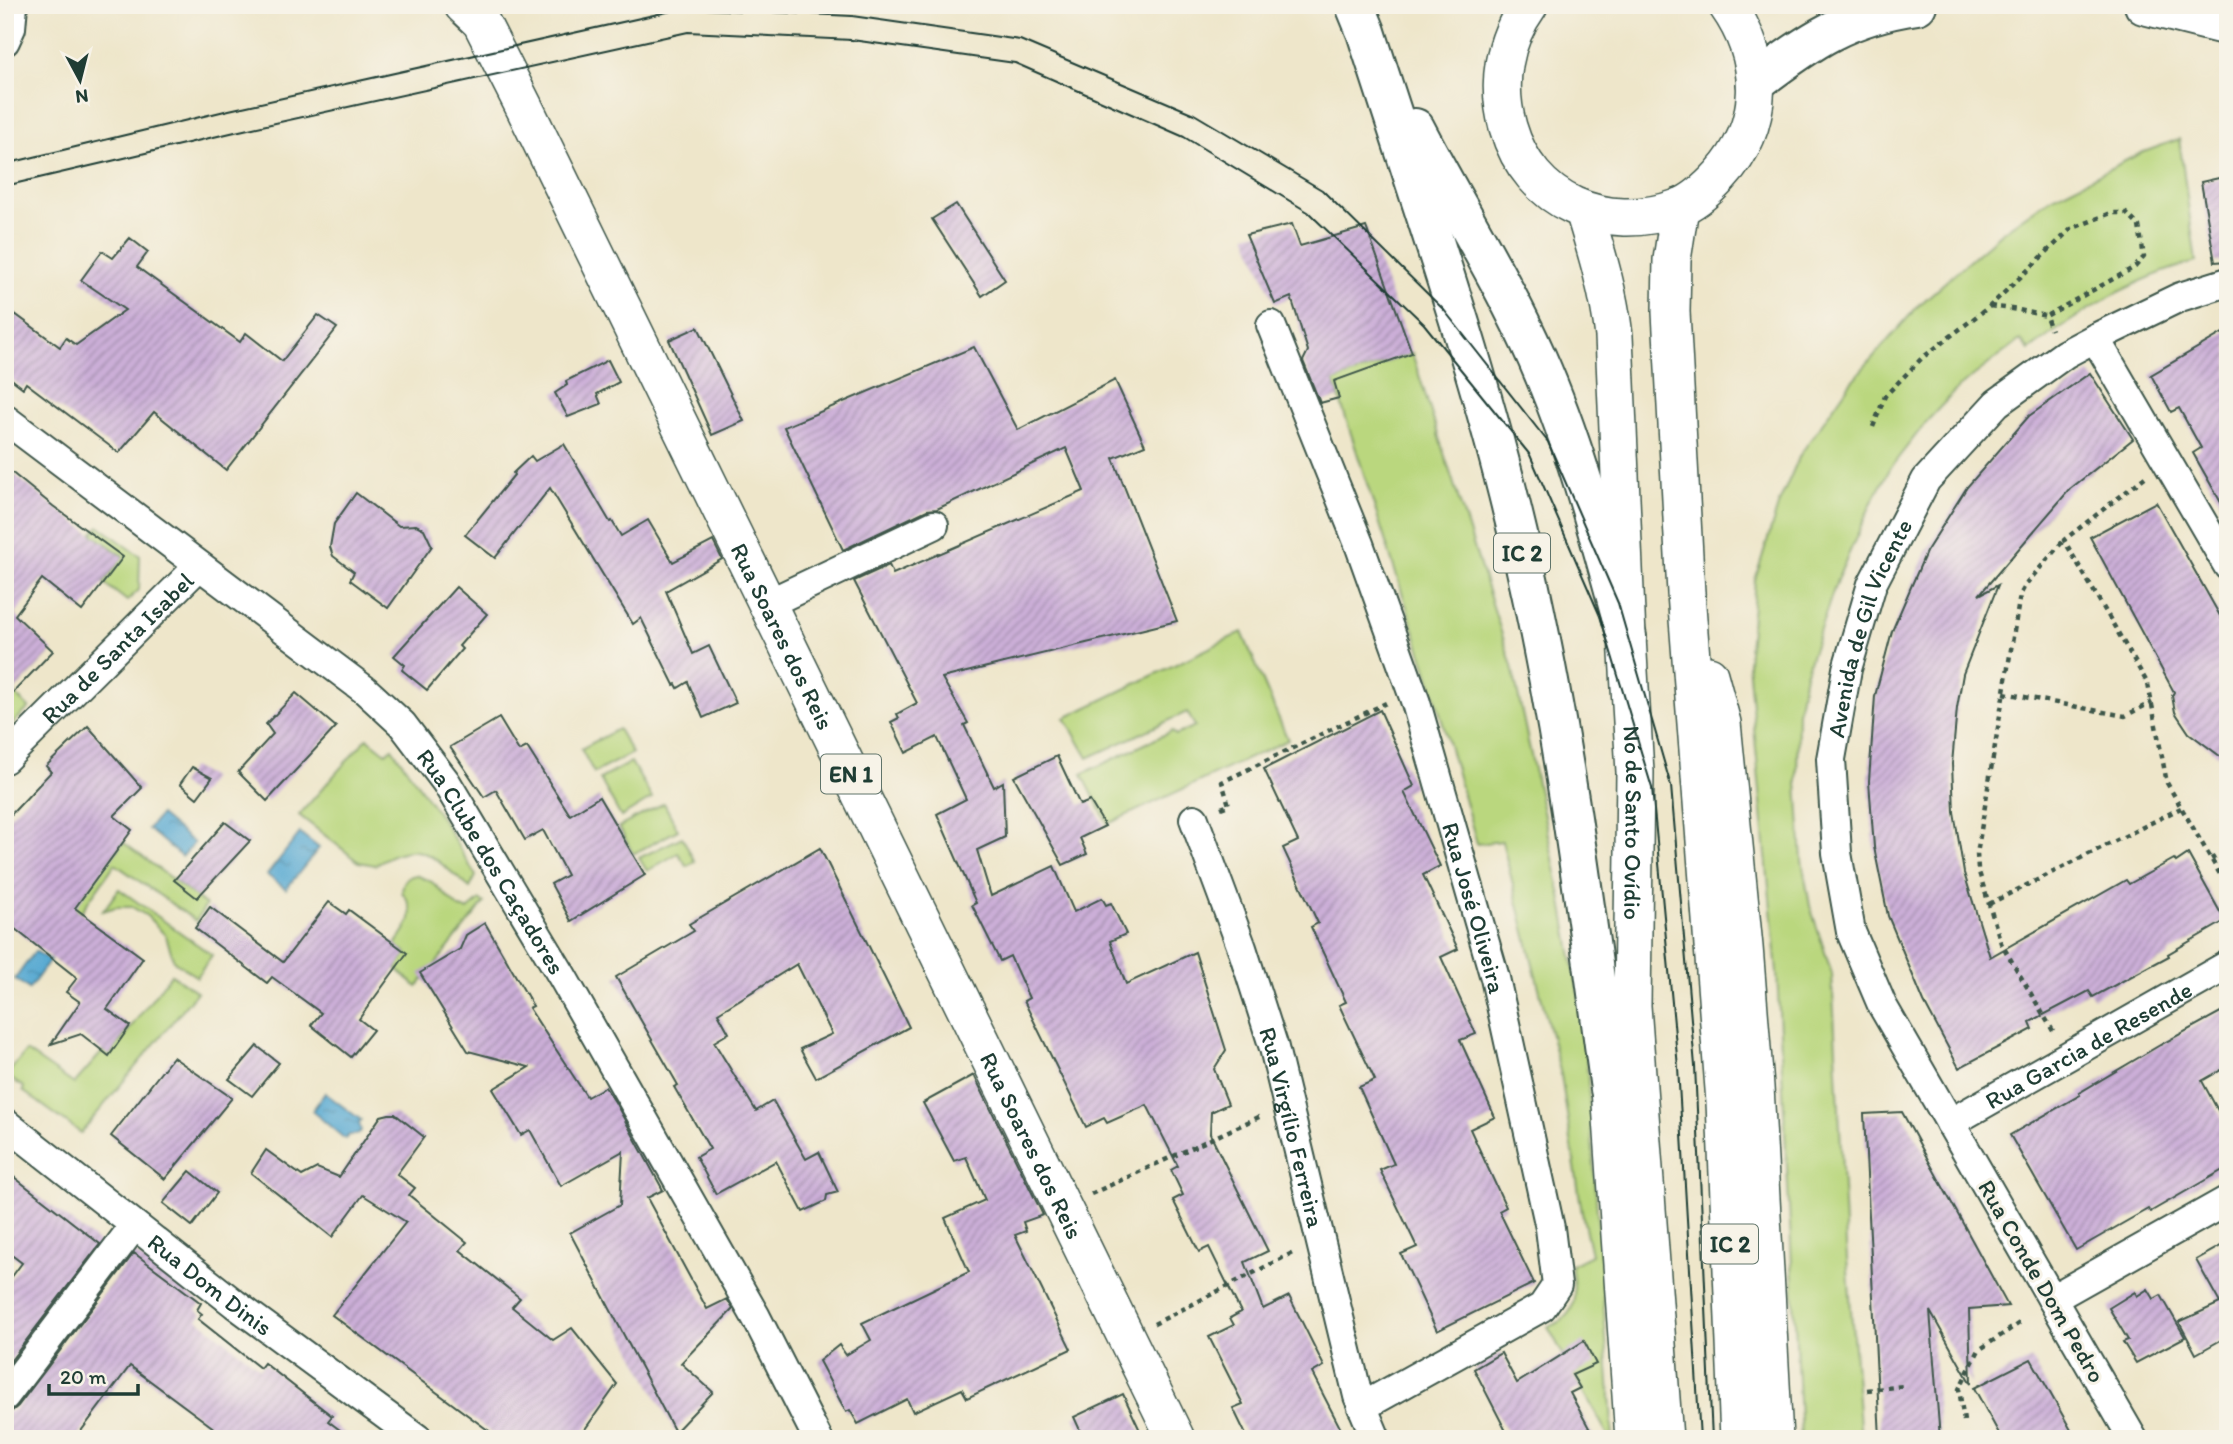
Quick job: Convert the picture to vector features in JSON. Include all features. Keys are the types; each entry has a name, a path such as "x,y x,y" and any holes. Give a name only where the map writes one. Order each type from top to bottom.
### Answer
{"highway":[{"path":"1756,82 1798,50 1831,30 1870,15 1917,5"},
{"path":"2144,5 2228,26"},
{"name":"IC 2","path":"1361,19 1537,358 1584,486 1626,637"},
{"name":"IC 2","path":"1361,19 1482,393 1525,561 1568,786 1610,1089"}],"main road":[{"path":"1529,5 1515,27 1506,50 1502,88 1506,121 1516,150 1534,176 1556,195 1584,211 1622,216 1649,214 1680,207 1710,188 1732,163 1746,139 1754,113 1756,82 1743,31 1727,5"},
{"name":"Rua Soares dos Reis","path":"472,14 767,604 1176,1439"},
{"name":"IC 2","path":"1680,207 1670,291 1686,593 1725,1102 1739,1439"},
{"name":"Nó de Santo Ovídio","path":"1584,211 1602,267 1614,336 1626,637 1635,772 1632,1006 1664,1439"},
{"name":"IC 2","path":"1686,593 1724,736 1745,947 1774,1439"},
{"name":"IC 2","path":"1634,1439 1610,1089 1610,925 1635,772"}],"street":[{"path":"5,41 11,29 13,5"},
{"name":"Avenida de Gil Vicente","path":"1951,1123 1882,1005 1851,932 1837,853 1832,759 1847,669 1872,584 1926,480 1997,402 2065,354 2095,338 2180,296 2228,282"},
{"name":"Rua José Oliveira","path":"1270,325 1359,544 1412,690 1495,978 1550,1228 1557,1284 1542,1307 1362,1407"},
{"path":"2095,338 2228,566"},
{"name":"Rua Clube dos Caçadores","path":"5,419 365,690 402,724 446,782 562,976 743,1293 818,1439"},
{"path":"767,604 934,525"},
{"name":"Rua de Santa Isabel","path":"5,759 199,566"},
{"name":"Rua Virgílio Ferreira","path":"1194,819 1242,948 1274,1048 1362,1407 1376,1439"},
{"name":"Rua Garcia de Resende","path":"1951,1123 2228,965"},
{"name":"Rua Dom Dinis","path":"5,1123 235,1304 418,1439"},
{"name":"Rua Conde Dom Pedro","path":"1951,1123 2133,1439"},
{"path":"2052,1299 2228,1200"},
{"path":"5,1396 134,1226"}],"path":[{"path":"1873,427 1885,396 1922,358 1990,306 2071,229 2111,213 2126,214 2139,226 2144,257 2134,267 2046,316 1990,306"},
{"path":"2046,316 2053,338"},
{"path":"2050,1027 2001,943 1978,869 1977,854 2020,594 2064,540 2121,496"},
{"path":"2064,540 2148,684 2167,783 2228,888"},
{"path":"1194,819 1229,805 1222,782 1412,690"},
{"path":"2004,693 2125,716 2152,702"},
{"path":"1989,904 2181,807"},
{"path":"2211,859 2228,850"},
{"path":"1062,1208 1288,1104"},
{"path":"1126,1339 1264,1267"},
{"path":"1964,1422 1959,1389 1979,1350 2021,1322"},
{"path":"1867,1390 1905,1386"}],"green space":[{"path":"2179,139 2196,262 2151,277 2108,298 2029,350 2020,340 1959,387 1928,420 1891,467 1872,502 1837,580 1805,674 1798,712 1797,782 1802,860 1810,906 1832,974 1846,1245 1861,1439 1801,1439 1777,973 1748,663 1755,580 1779,503 1800,455 1851,382 1918,306 2001,233 2049,199 2141,153"},
{"path":"1412,353 1512,666 1561,896 1584,1024 1613,1439 1610,1439 1548,1327 1559,1322 1571,1310 1574,1285 1571,1265 1591,1255 1561,1075 1502,841 1477,844 1434,692 1334,381"},
{"path":"99,526 140,556 139,590 127,601 104,583 123,556 92,534"},
{"path":"1242,632 1288,740 1108,824 1082,774 1172,731 1176,735 1195,726 1187,712 1088,758 1065,718"},
{"path":"5,684 29,708 5,731"},
{"path":"618,729 632,753 594,773 581,749"},
{"path":"367,738 386,753 392,748 442,819 476,876 470,888 436,860 416,851 404,851 375,865 359,862 299,815"},
{"path":"631,762 652,798 621,817 600,779"},
{"path":"664,803 678,830 633,854 619,827"},
{"path":"682,837 695,862 687,866 678,853 647,871 639,858"},
{"path":"123,842 206,905 196,921 115,864 58,944 77,903"},
{"path":"416,875 432,882 459,908 468,910 480,900 484,903 417,987 396,968 407,953 395,945 410,920 411,913 402,892 403,885 405,880"},
{"path":"119,889 212,955 197,977 174,961 166,936 147,916 132,907 116,907 103,911"},
{"path":"171,974 197,992 81,1133 23,1091 24,1087 6,1076 26,1051 74,1084 103,1051 110,1055"}],"water":[{"path":"160,815 194,843 182,857 148,829"},
{"path":"300,833 319,848 286,889 267,875"},
{"path":"35,951 50,960 29,989 15,979"},
{"path":"325,1093 361,1120 361,1131 357,1135 349,1135 345,1139 312,1111"}],"building":[{"path":"2228,176 2228,261 2215,262 2201,182"},
{"path":"956,204 1005,280 982,296 932,219"},
{"path":"1292,224 1300,246 1366,227 1412,353 1334,381 1339,398 1320,403 1303,361 1308,351 1291,297 1275,304 1246,235"},
{"path":"130,238 148,252 137,267 240,342 246,333 282,361 318,315 337,328 226,470 154,412 119,453 26,383 23,388 5,374 5,328 15,314 60,347 66,338 76,345 125,310 81,280 102,251 113,258"},
{"path":"698,327 744,421 712,435 669,340"},
{"path":"2228,330 2228,515 2193,453 2201,448 2179,408 2171,412 2151,375"},
{"path":"974,347 1018,430 1115,380 1145,445 1113,458 1177,621 942,678 968,723 964,725 994,787 1003,782 1005,837 977,850 991,896 1054,866 1074,912 1102,898 1106,905 1111,903 1126,934 1110,941 1126,984 1195,952 1226,1050 1214,1069 1228,1104 1211,1112 1210,1134 1268,1251 1245,1262 1263,1309 1289,1296 1324,1366 1312,1373 1346,1439 1248,1439 1233,1408 1243,1404 1209,1337 1234,1325 1230,1318 1241,1312 1209,1247 1199,1252 1173,1200 1183,1195 1171,1170 1178,1166 1147,1105 1107,1123 1104,1118 1086,1127 1024,1001 1029,998 1010,956 1000,961 972,905 976,903 937,814 966,799 937,737 906,753 891,722 899,718 897,714 917,703 854,581 889,565 893,574 1084,491 1066,448 843,550 784,427"},
{"path":"608,360 619,382 597,394 601,404 568,417 555,393 567,385 566,381"},
{"path":"2090,373 2133,439 2070,489 1979,595 1998,585 1963,674 1957,708 1952,764 1954,812 1964,873 1990,957 2126,880 2129,884 2188,854 2225,921 2168,954 2169,956 2093,997 2089,991 2030,1022 2033,1029 1959,1068 1924,1002 1888,916 1874,847 1869,781 1875,696 1892,631 1926,552 1967,487 2029,416"},
{"path":"564,444 621,536 648,520 673,562 713,541 722,559 666,591 693,654 709,646 736,703 703,718 688,682 678,688 674,685 641,618 633,624 550,488 495,558 465,535 513,473 531,456 535,461"},
{"path":"5,467 123,557 82,611 42,579 15,615 53,651 5,701"},
{"path":"356,493 399,526 416,525 424,529 432,546 388,608 350,580 354,572 333,556 330,547 334,524"},
{"path":"2156,502 2228,630 2228,762 2189,733 2175,712 2172,696 2174,692 2090,537"},
{"path":"456,587 487,614 459,646 462,649 427,690 402,670 405,665 394,656"},
{"path":"296,693 336,727 267,801 238,772 273,734 266,724"},
{"path":"1380,710 1414,786 1404,792 1440,866 1423,875 1458,949 1441,957 1476,1034 1460,1040 1495,1117 1470,1129 1506,1207 1499,1211 1534,1283 1437,1331 1401,1254 1417,1247 1380,1170 1394,1164 1359,1087 1375,1080 1339,1005 1346,1002 1311,927 1318,923 1283,848 1298,841 1264,769"},
{"path":"499,718 519,751 527,747 570,815 599,797 645,875 571,921 551,884 567,875 543,830 525,840 496,790 484,797 450,747"},
{"path":"88,726 142,788 114,816 132,830 75,908 143,958 107,1009 130,1026 109,1056 81,1034 51,1044 80,1002 66,992 77,978 5,921 5,821 51,772 46,766"},
{"path":"1057,756 1080,805 1090,801 1105,826 1080,838 1087,854 1063,865 1014,777"},
{"path":"192,767 212,778 197,798 180,784"},
{"path":"225,822 250,841 197,898 174,880"},
{"path":"820,848 909,1027 816,1078 800,1049 832,1034 797,964 718,1013 729,1033 714,1042 756,1111 773,1101 806,1159 819,1152 838,1192 827,1195 826,1201 803,1212 776,1161 716,1194 696,1157 710,1149 674,1087 678,1085 616,977 694,931 689,924"},
{"path":"329,902 346,914 349,910 407,953 359,1019 373,1030 351,1057 311,1025 321,1013 272,977 267,983 195,928 210,907 283,962"},
{"path":"485,923 533,1006 529,1008 587,1097 605,1087 615,1102 663,1190 647,1198 707,1309 727,1299 733,1309 681,1363 713,1392 675,1432 570,1233 620,1205 623,1151 561,1186 530,1130 521,1135 493,1089 529,1067 468,1051 420,973 460,949 466,935"},
{"path":"2228,1008 2228,1066 2202,1081 2228,1129 2228,1167 2150,1212 2148,1209 2076,1250 2010,1135 2160,1045"},
{"path":"257,1046 279,1063 252,1096 229,1079"},
{"path":"173,1057 232,1098 165,1179 111,1136"},
{"path":"974,1075 1043,1215 1023,1222 1026,1231 1015,1235 1071,1349 967,1398 962,1389 913,1412 907,1399 858,1424 850,1410 846,1412 819,1361 839,1345 846,1355 871,1340 862,1323 969,1272 945,1218 985,1200 966,1157 954,1161 923,1103"},
{"path":"1902,1112 2008,1306 1969,1309 1971,1384 1930,1311 1940,1439 1880,1439 1864,1114"},
{"path":"395,1114 424,1137 397,1174 415,1188 409,1195 467,1242 460,1250 520,1298 512,1307 553,1340 572,1328 617,1384 578,1439 500,1439 332,1315 406,1222 363,1195 332,1237 251,1173 266,1150 302,1176 317,1168 339,1177 381,1116"},
{"path":"5,1170 100,1244 5,1368 5,1286 22,1263 5,1250"},
{"path":"190,1171 217,1193 192,1226 163,1203"},
{"path":"2228,1242 2228,1336 2196,1354 2179,1322 2220,1303 2196,1260"},
{"path":"134,1253 201,1303 197,1310 202,1314 198,1319 260,1368 264,1363 332,1416 328,1421 352,1439 209,1439 215,1429 130,1366 75,1439 5,1439 5,1412 18,1406"},
{"path":"2148,1289 2154,1299 2161,1295 2185,1337 2136,1363 2123,1342 2128,1340 2109,1308 2135,1292 2137,1296"},
{"path":"1584,1341 1596,1364 1572,1375 1580,1388 1570,1393 1595,1439 1510,1439 1474,1369 1501,1353 1517,1383"},
{"path":"2031,1359 2076,1439 2002,1439 1974,1388"},
{"path":"1123,1394 1144,1439 1084,1439 1074,1417"}],"tram line":[{"path":"5,164 229,110 685,8 852,16 1020,40 1194,114 1322,190 1444,310 1548,442 1618,603 1671,786 1695,1066 1712,1439"},
{"path":"5,186 688,32 852,40 1015,63 1184,137 1308,212 1424,324 1530,455 1600,616 1652,788 1678,1067 1700,1439"}]}
